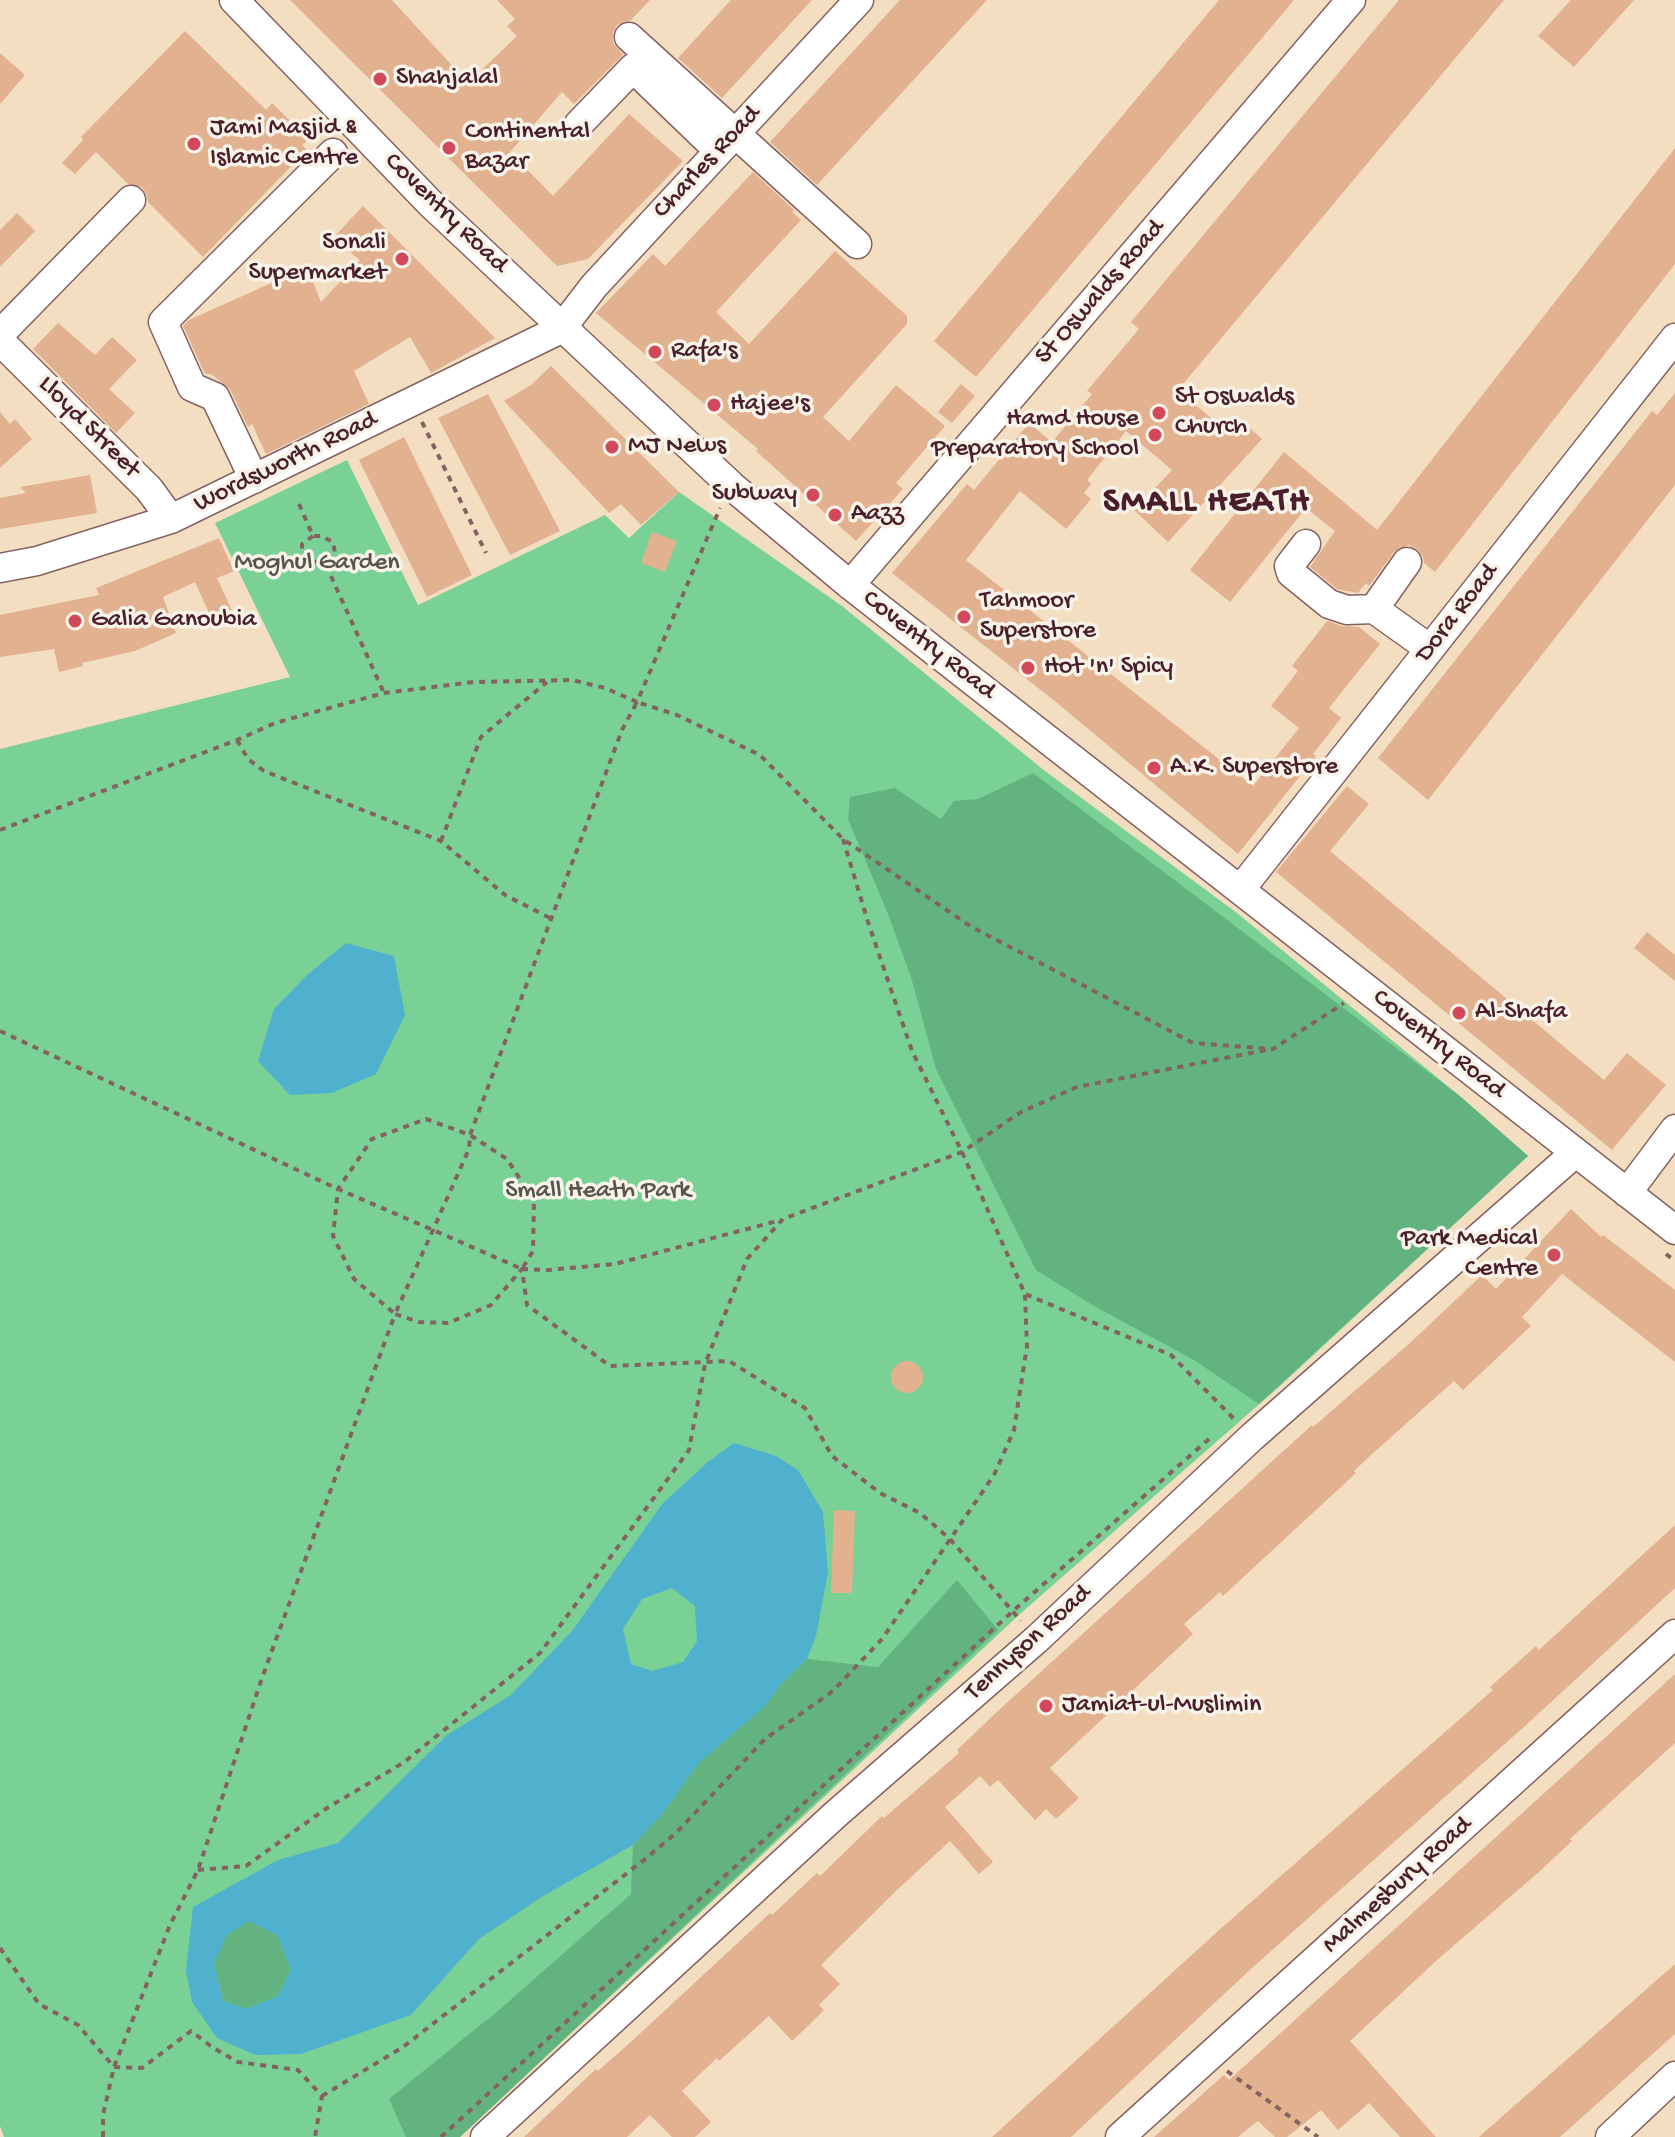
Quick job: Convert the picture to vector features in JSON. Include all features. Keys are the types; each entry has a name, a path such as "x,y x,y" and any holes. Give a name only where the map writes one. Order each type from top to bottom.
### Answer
{"street":[{"name":"Coventry Road","path":"234,0 431,204 734,488 850,585 1675,1230"},
{"name":"Charles Road","path":"561,329 594,286 859,0"},
{"name":"St Oswalds Road","path":"850,585 1351,0"},
{"path":"629,37 728,141"},
{"path":"579,124 633,68 857,244"},
{"path":"254,479 215,397 192,387 163,322 333,153"},
{"path":"0,334 131,200"},
{"name":"Wordsworth Road","path":"0,568 37,561 171,519 561,329"},
{"name":"Dora Road","path":"1240,890 1675,338"},
{"name":"Lloyd Street","path":"0,341 149,489 171,519"},
{"path":"1306,544 1289,566 1291,573 1329,604 1347,610 1374,609 1430,649"},
{"path":"1374,609 1407,562"},
{"path":"1627,1193 1675,1129"},
{"name":"Tennyson Road","path":"485,2137 631,2006 836,1814 1037,1639 1252,1437 1575,1153"},
{"name":"Malmesbury Road","path":"1120,2137 1675,1634"},
{"path":"1610,2137 1675,2076"}],"path":[{"path":"412,401 486,553"},
{"path":"103,2137 103,2115 114,2067 170,1925 198,1870 262,1678 395,1314 469,1149 470,1135 622,730 686,592 715,515 734,488"},
{"path":"299,504 313,536"},
{"path":"313,536 333,542 335,553 325,563 308,561 302,555 302,544 313,536"},
{"path":"325,563 384,693"},
{"path":"0,830 275,723 384,693 474,682 572,680 605,688 677,715 760,755 843,839 970,926 1193,1043 1273,1049"},
{"path":"441,841 481,737 547,682"},
{"path":"237,740 248,759 264,771 441,841 505,895 552,919"},
{"path":"315,2137 322,2096 403,2047 676,1833 765,1739 833,1691 882,1639 994,1475 1014,1430 1027,1346 1025,1294 962,1152 912,1051 843,839"},
{"path":"0,1031 338,1189 522,1269 548,1270 615,1264 783,1219 962,1152 1021,1112 1077,1087 1273,1049 1346,1002 1370,992"},
{"path":"426,1119 470,1135 507,1159 534,1201 533,1251 491,1305 448,1323 419,1322 395,1314 354,1279 333,1236 338,1189 372,1139 426,1119"},
{"path":"198,1870 246,1866 327,1808 403,1763 540,1653 689,1450 705,1364 747,1259 783,1219"},
{"path":"522,1269 527,1305 610,1366 729,1361 805,1408 832,1456 880,1493 920,1513 950,1539 1037,1639"},
{"path":"1025,1294 1171,1355 1252,1437"},
{"path":"0,1948 39,2004 78,2025 114,2067 142,2068 191,2031 238,2062 298,2070 322,2096"},
{"path":"1209,2057 1318,2137"}],"green space":[{"name":"Small Heath Park","path":"347,460 418,605 605,515 629,538 679,492 842,606 1045,771 1237,913 1528,1156 1280,1386 1020,1614 460,2137 4,2137 0,2126 0,749 290,677 215,523"},
{"path":"1033,773 1461,1097 1528,1156 1259,1404 1194,1360 1094,1306 1036,1270 936,1069 911,977 848,819 850,797 895,788 941,819 954,801 978,799"},
{"path":"957,1580 998,1630 460,2137 406,2137 389,2099 499,2010 631,1894 633,1845 663,1813 698,1764 765,1706 782,1683 807,1659 878,1667"},
{"path":"249,1920 277,1935 291,1969 278,1996 247,2009 223,2001 214,1962 227,1935"}],"water":[{"path":"346,943 394,956 405,1015 376,1074 332,1093 290,1095 258,1061 274,1009 308,974"},
{"path":"734,1443 776,1456 798,1470 823,1512 828,1572 816,1636 807,1659 782,1683 765,1706 698,1764 663,1813 633,1845 540,1898 479,1939 411,2015 301,2054 255,2055 217,2038 192,2002 186,1971 193,1907 278,1860 338,1843 447,1735 511,1695 572,1631 663,1503","holes":["672,1588 695,1606 697,1641 683,1662 652,1671 631,1664 623,1629 642,1599","249,1921 277,1935 291,1969 278,1996 247,2009 223,2001 214,1963 227,1935"]}],"building":[{"path":"290,0 392,0 468,83 517,36 507,26 515,19 497,0 650,0 631,20 617,25 613,33 613,43 623,55 574,104 562,92 510,152 553,196 629,114 683,161 588,259 557,266"},
{"path":"731,0 812,0 722,98 678,58"},
{"path":"900,0 987,0 817,185 770,142"},
{"path":"1219,0 1294,0 976,377 934,341"},
{"path":"1399,0 1504,0 1178,390 1232,436 1244,423 1262,439 1168,542 1134,510 1172,470 1126,431 1087,480 1091,484 1084,493 1091,499 1066,529 1020,491 966,560 1253,786 1299,728 1271,706 1298,671 1292,666 1327,621 1359,627 1380,644 1329,708 1341,718 1313,754 1316,756 1238,854 1056,702 892,573 967,484 974,490 1029,423 1052,442 1092,394 1087,391 1139,329 1131,322"},
{"path":"1571,0 1634,0 1574,67 1538,36"},
{"name":"Jami Masjid & Islamic Centre","path":"185,31 266,110 272,103 309,139 302,145 307,150 203,257 148,202 142,187 128,184 96,152 75,174 62,163 83,140 81,137"},
{"path":"0,53 25,75 0,104"},
{"path":"1675,148 1675,264 1435,572 1424,563 1417,549 1408,545 1394,552 1369,586 1366,583 1358,593 1337,589 1310,567 1335,531 1306,508 1230,602 1190,570 1284,452 1377,530"},
{"path":"753,172 801,220 716,312 749,344 835,251 907,316 907,324 823,417 849,441 896,385 945,426 896,483 903,489 856,541 756,451 758,449 596,313 653,254 665,266"},
{"path":"363,206 495,338 431,373 410,337 354,371 369,404 266,454 252,424 248,427 230,389 211,374 205,374 183,326 189,320 307,267 321,302 360,260 333,238"},
{"path":"17,213 35,231 0,267 0,230"},
{"path":"58,323 95,355 112,337 137,360 109,389 135,413 116,433 33,349"},
{"path":"551,366 679,492 641,525 621,504 609,513 504,401 531,385"},
{"path":"961,384 975,396 952,423 938,412"},
{"path":"1675,393 1675,485 1428,800 1378,758 1652,411 1657,415"},
{"path":"488,394 560,531 510,555 438,418"},
{"path":"0,412 10,424 15,419 32,439 0,468"},
{"path":"404,437 472,575 427,597 359,460"},
{"path":"90,475 97,513 0,529 0,498 26,493 20,487"},
{"path":"652,532 677,541 665,572 641,563"},
{"path":"219,538 234,571 217,578 233,613 213,622 195,582 163,597 176,633 135,651 82,663 83,666 59,672 54,649 0,657 0,615 99,595 96,588"},
{"path":"1347,786 1369,804 1330,851 1604,1080 1627,1053 1666,1085 1612,1150 1276,872"},
{"path":"1647,932 1675,955 1675,981 1634,948"},
{"path":"1571,1209 1601,1237 1603,1235 1675,1290 1675,1362 1562,1274 1522,1317 1531,1326 1463,1390 1454,1381 1372,1454 1354,1471 1356,1473 1223,1596 1220,1592 1184,1624 1193,1634 1050,1768 1079,1798 1056,1819 1046,1809 1035,1820 998,1780 990,1787 980,1776 945,1807 993,1862 979,1874 950,1841 821,1965 840,1984 819,2005 824,2010 792,2041 769,2016 682,2091 711,2122 695,2137 672,2137 650,2115 627,2137 524,2137 770,1913 772,1915 817,1873 820,1876 882,1816 884,1818 959,1753 957,1750 1000,1709 1312,1425 1410,1343 1482,1275 1496,1289"},
{"path":"907,1361 918,1366 923,1377 918,1388 907,1393 896,1388 891,1377 896,1366"},
{"path":"834,1510 855,1511 852,1593 831,1593"},
{"path":"1675,1525 1675,1588 1525,1726 1252,1968 1071,2137 992,2137 1218,1931 1493,1690 1490,1687 1536,1646 1539,1650"},
{"path":"1675,1674 1675,1743 1570,1839 1572,1841 1540,1871 1350,2041 1436,2137 1400,2137 1369,2103 1338,2130 1321,2110 1287,2137 1275,2137 1258,2121 1238,2137 1154,2137 1224,2075 1229,2080"},
{"path":"1675,1964 1675,2034 1560,2137 1479,2137"}],"place":[{"name":"Shahjalal","path":"380,79"},
{"name":"Jami Masjid & Islamic Centre","path":"194,144"},
{"name":"Continental Bazar","path":"449,148"},
{"name":"Sonali Supermarket","path":"402,259"},
{"name":"Rafa's","path":"655,352"},
{"name":"Hajee's","path":"714,405"},
{"name":"St Oswalds Church","path":"1159,413"},
{"name":"Hamd House Preparatory School","path":"1155,435"},
{"name":"MJ News","path":"612,447"},
{"name":"Subway","path":"813,495"},
{"name":"Aazz","path":"835,515"},
{"name":"Tahmoor Superstore","path":"964,617"},
{"name":"Galia Ganoubia","path":"75,621"},
{"name":"Hot 'n' Spicy","path":"1028,668"},
{"name":"A.K. Superstore","path":"1154,768"},
{"name":"Al-Shafa","path":"1459,1013"},
{"name":"Park Medical Centre","path":"1554,1255"},
{"name":"Jamiat-ul-Muslimin","path":"1046,1706"}],"district":[{"name":"SMALL HEATH","path":"1207,504"}],"park label":[{"name":"Moghul Garden","path":"317,564"}]}
